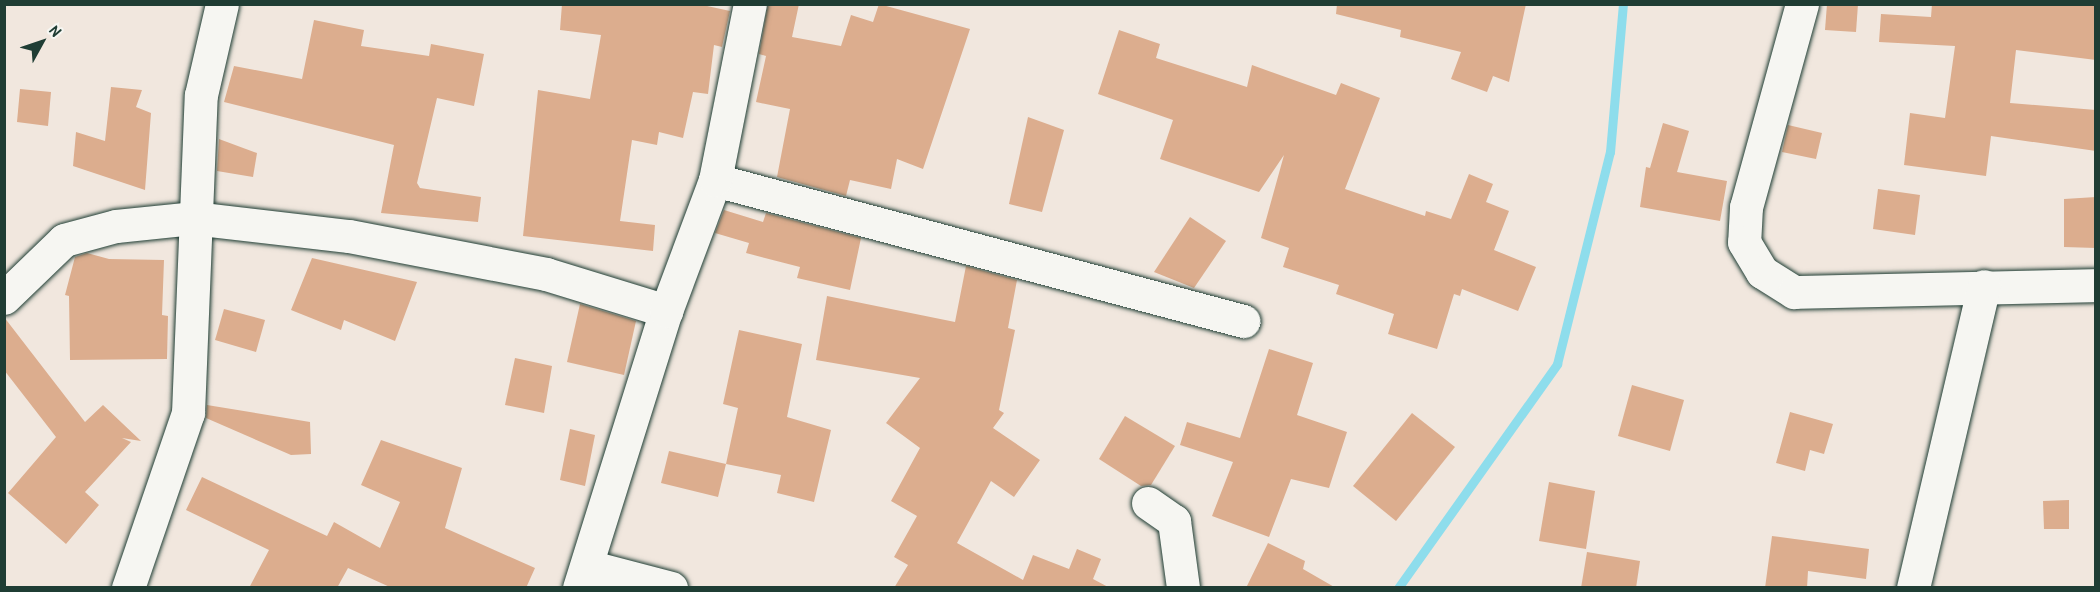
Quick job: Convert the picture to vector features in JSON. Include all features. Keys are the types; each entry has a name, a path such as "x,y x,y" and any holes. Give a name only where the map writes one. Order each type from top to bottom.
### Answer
{"street":[{"path":"128,588 188,413 193,218 201,95 222,4"},
{"path":"671,588 583,577 666,311 715,180 750,4"},
{"path":"1802,4 1746,207 1744,242 1762,272 1794,292 2096,285"},
{"path":"715,180 1243,321"},
{"path":"4,298 64,240 116,226 193,218 349,236 546,274 666,311"},
{"path":"1913,588 1984,286"},
{"path":"1148,503 1173,520 1183,588"}],"building":[{"path":"562,4 698,4 730,11 722,47 714,45 708,94 693,92 683,138 659,132 657,145 632,140 620,221 655,225 653,251 523,236 538,90 590,99 601,35 560,30"},
{"path":"768,4 799,4 792,37 841,46 851,15 873,22 879,4 970,29 923,169 897,159 891,189 850,180 846,196 777,177 790,109 756,102 766,56 759,54"},
{"path":"1337,4 1526,4 1509,82 1493,76 1487,92 1451,79 1461,52 1400,37 1401,30 1336,14"},
{"path":"1827,4 1858,4 1856,32 1825,30"},
{"path":"1932,4 2096,4 2096,60 2016,50 2010,103 2096,110 2096,151 1991,136 1986,176 1904,165 1910,113 1945,118 1955,46 1879,42 1881,14 1931,17"},
{"path":"314,20 364,30 361,46 429,56 431,44 484,54 474,106 437,98 417,183 420,188 481,197 478,222 381,213 394,145 224,102 234,66 302,79"},
{"path":"1119,30 1160,44 1156,58 1247,87 1252,65 1336,95 1341,83 1380,98 1345,189 1425,216 1426,211 1451,219 1469,174 1493,184 1486,202 1509,211 1494,250 1536,267 1518,311 1462,289 1460,296 1454,294 1437,349 1388,334 1394,314 1336,294 1339,285 1283,267 1289,248 1261,238 1284,155 1259,192 1160,159 1173,120 1098,94"},
{"path":"111,87 142,90 136,107 151,113 145,190 73,166 76,132 105,141"},
{"path":"20,89 51,92 48,126 17,122"},
{"path":"1028,117 1064,130 1042,212 1009,204"},
{"path":"1663,123 1689,131 1677,172 1727,181 1720,221 1640,207 1646,167 1650,168"},
{"path":"1788,125 1822,133 1816,159 1782,152"},
{"path":"219,139 257,153 253,177 217,171"},
{"path":"1878,189 1920,195 1915,235 1873,229"},
{"path":"2096,197 2096,248 2064,247 2064,199"},
{"path":"724,210 763,222 766,213 861,238 850,290 797,278 800,267 746,253 749,243 715,233"},
{"path":"1190,217 1226,241 1194,288 1154,272"},
{"path":"87,253 109,259 164,260 162,315 168,316 167,359 70,360 69,296 65,295 75,257"},
{"path":"312,258 417,282 395,341 344,320 341,330 291,310"},
{"path":"966,266 1017,280 1008,328 1015,330 999,410 1004,413 993,428 1040,460 1014,497 991,481 957,543 1023,580 1033,555 1069,569 1077,549 1101,559 1093,579 1110,588 894,588 908,565 894,557 917,516 891,501 920,448 886,423 920,378 816,360 827,296 955,322"},
{"path":"580,304 636,321 624,375 567,362"},
{"path":"224,309 265,320 256,352 215,340"},
{"path":"4,317 85,422 103,405 141,441 122,438 131,442 85,492 99,505 66,544 8,493 56,437 4,370"},
{"path":"739,330 802,344 787,417 831,430 814,502 777,493 781,475 726,464 738,408 723,404"},
{"path":"1269,349 1313,363 1297,415 1347,432 1329,488 1291,479 1269,537 1212,516 1233,462 1180,445 1187,422 1240,438"},
{"path":"515,358 552,366 544,413 505,405"},
{"path":"1632,385 1684,400 1670,451 1618,436"},
{"path":"207,405 310,422 311,454 291,455 206,418"},
{"path":"1790,412 1833,424 1824,454 1810,450 1805,471 1776,463"},
{"path":"1412,413 1455,447 1396,521 1353,486"},
{"path":"1125,416 1175,446 1151,485 1141,486 1099,459"},
{"path":"570,429 595,435 585,486 560,480"},
{"path":"381,440 462,468 445,528 535,568 526,588 392,588 348,568 337,588 249,588 269,550 186,510 202,477 327,536 334,522 380,548 400,502 361,485"},
{"path":"669,451 726,464 718,497 661,483"},
{"path":"1549,482 1595,491 1586,549 1539,541"},
{"path":"2069,500 2069,529 2044,529 2043,501"},
{"path":"1772,536 1869,549 1866,579 1808,571 1807,588 1765,588"},
{"path":"1268,543 1305,561 1303,569 1336,588 1246,588"},
{"path":"1587,552 1640,561 1636,588 1581,588"}],"waterway":[{"path":"1398,588 1557,364 1610,152 1623,4"}]}
